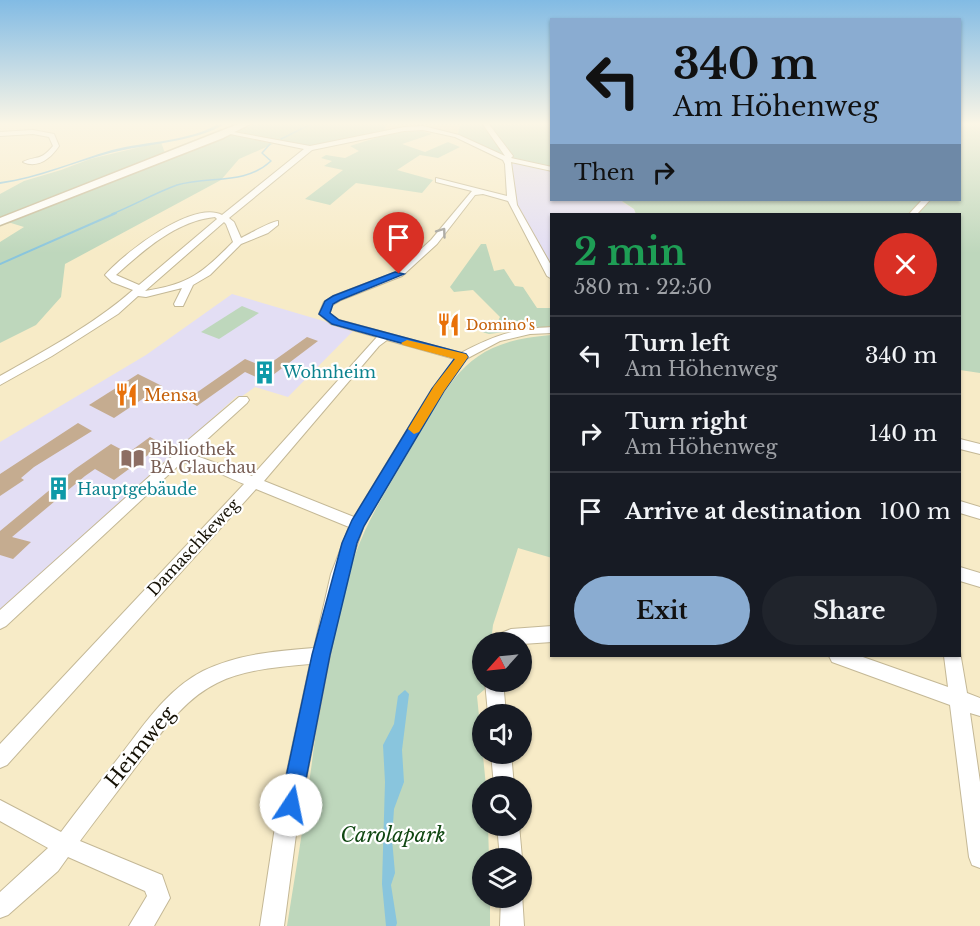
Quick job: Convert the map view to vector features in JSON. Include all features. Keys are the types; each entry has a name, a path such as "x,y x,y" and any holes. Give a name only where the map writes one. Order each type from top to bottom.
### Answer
{"main road":[{"path":"0,222 143,166"}],"street":[{"path":"0,381 114,312 288,166"},
{"path":"509,166 511,199 550,272"},
{"path":"439,180 511,199"},
{"path":"462,357 335,322 324,314 328,303 399,274 434,242 473,193 482,192"},
{"path":"914,213 925,201"},
{"path":"238,242 232,225 224,218 204,213 182,222 155,239 110,275 115,280 146,294 189,283 207,273 238,242 265,231 275,223"},
{"path":"179,304 189,283"},
{"path":"272,926 286,826 321,655 339,574 357,524 438,389 462,357 497,338 530,331 550,330"},
{"name":"Damaschkeweg","path":"0,758 254,483 375,344 385,336"},
{"path":"183,457 185,450 243,400"},
{"path":"961,444 980,449"},
{"path":"0,621 175,461 183,457 197,460 357,524"},
{"path":"961,507 980,513"},
{"path":"961,574 980,580"},
{"path":"532,635 550,634"},
{"name":"Heimweg","path":"0,907 50,863 169,708 188,693 210,677 246,664 321,655"},
{"path":"841,657 980,706"},
{"path":"953,657 980,856"},
{"path":"0,810 64,845 154,883 159,898 141,926"},
{"path":"512,908 512,926"}],"shaded area":[{"path":"509,166 536,166 550,170 550,201 624,201 622,202 634,209 636,213 550,213 550,262 545,262 513,205"},
{"path":"232,294 354,330 288,397 255,387 241,397 237,396 0,611 0,442 146,355"}],"green space":[{"path":"71,166 140,166 0,221 0,194 24,181"},
{"path":"148,166 233,166 221,180 65,264 61,297 36,325 0,343 0,242 24,227 11,223 1,224"},
{"path":"325,166 403,166 397,170 433,180 422,193 356,183 330,205 305,199 343,170"},
{"path":"961,166 980,166 980,373 961,370 961,213 636,213 634,209 622,201 961,201"},
{"path":"481,244 486,244 494,271 504,269 515,286 523,287 537,308 550,308 550,326 489,334 482,332 488,325 495,326 500,317 473,290 454,292 450,287"},
{"path":"242,306 259,313 219,339 201,332"},
{"name":"Carolapark","path":"550,335 550,557 518,548 492,632 472,632 472,692 482,692 477,696 478,704 472,704 472,764 484,764 485,776 472,776 472,836 488,836 489,848 472,848 472,908 490,908 490,926 287,926 331,642 355,555 381,499 439,400 465,367 500,345"}],"water":[{"path":"67,166 42,174 0,184 0,182"},
{"path":"405,690 409,694 402,750 404,782 394,809 392,839 395,873 391,885 397,923 396,926 386,926 382,884 385,782 383,745 394,724 398,696"}],"building":[{"name":"Wohnheim","path":"307,337 318,341 265,381 245,372 197,406 186,400 245,359 265,367"},
{"name":"Mensa","path":"138,374 162,386 114,418 89,405"},
{"path":"78,423 92,431 34,467 21,478 24,480 0,496 0,474"},
{"name":"Hauptgebäude","path":"150,437 163,444 114,480 95,469 12,537 31,542 13,559 0,555 0,531 75,469 111,444 128,453"}],"waterway":[{"path":"112,214 177,185 238,177 264,166"},
{"path":"0,264 116,213"}],"slow traffic":[{"path":"407,343 462,357 438,389 414,429"}],"place":[{"name":"Domino's","path":"448,325"},
{"name":"Wohnheim","path":"265,372"},
{"name":"Mensa","path":"126,395"},
{"name":"Bibliothek BA Glauchau","path":"132,458"},
{"name":"Hauptgebäude","path":"59,489"}],"route":[{"path":"291,805 321,655 339,574 349,543 357,524 438,389 462,357 335,322 324,314 328,303 337,298 399,274"}]}
